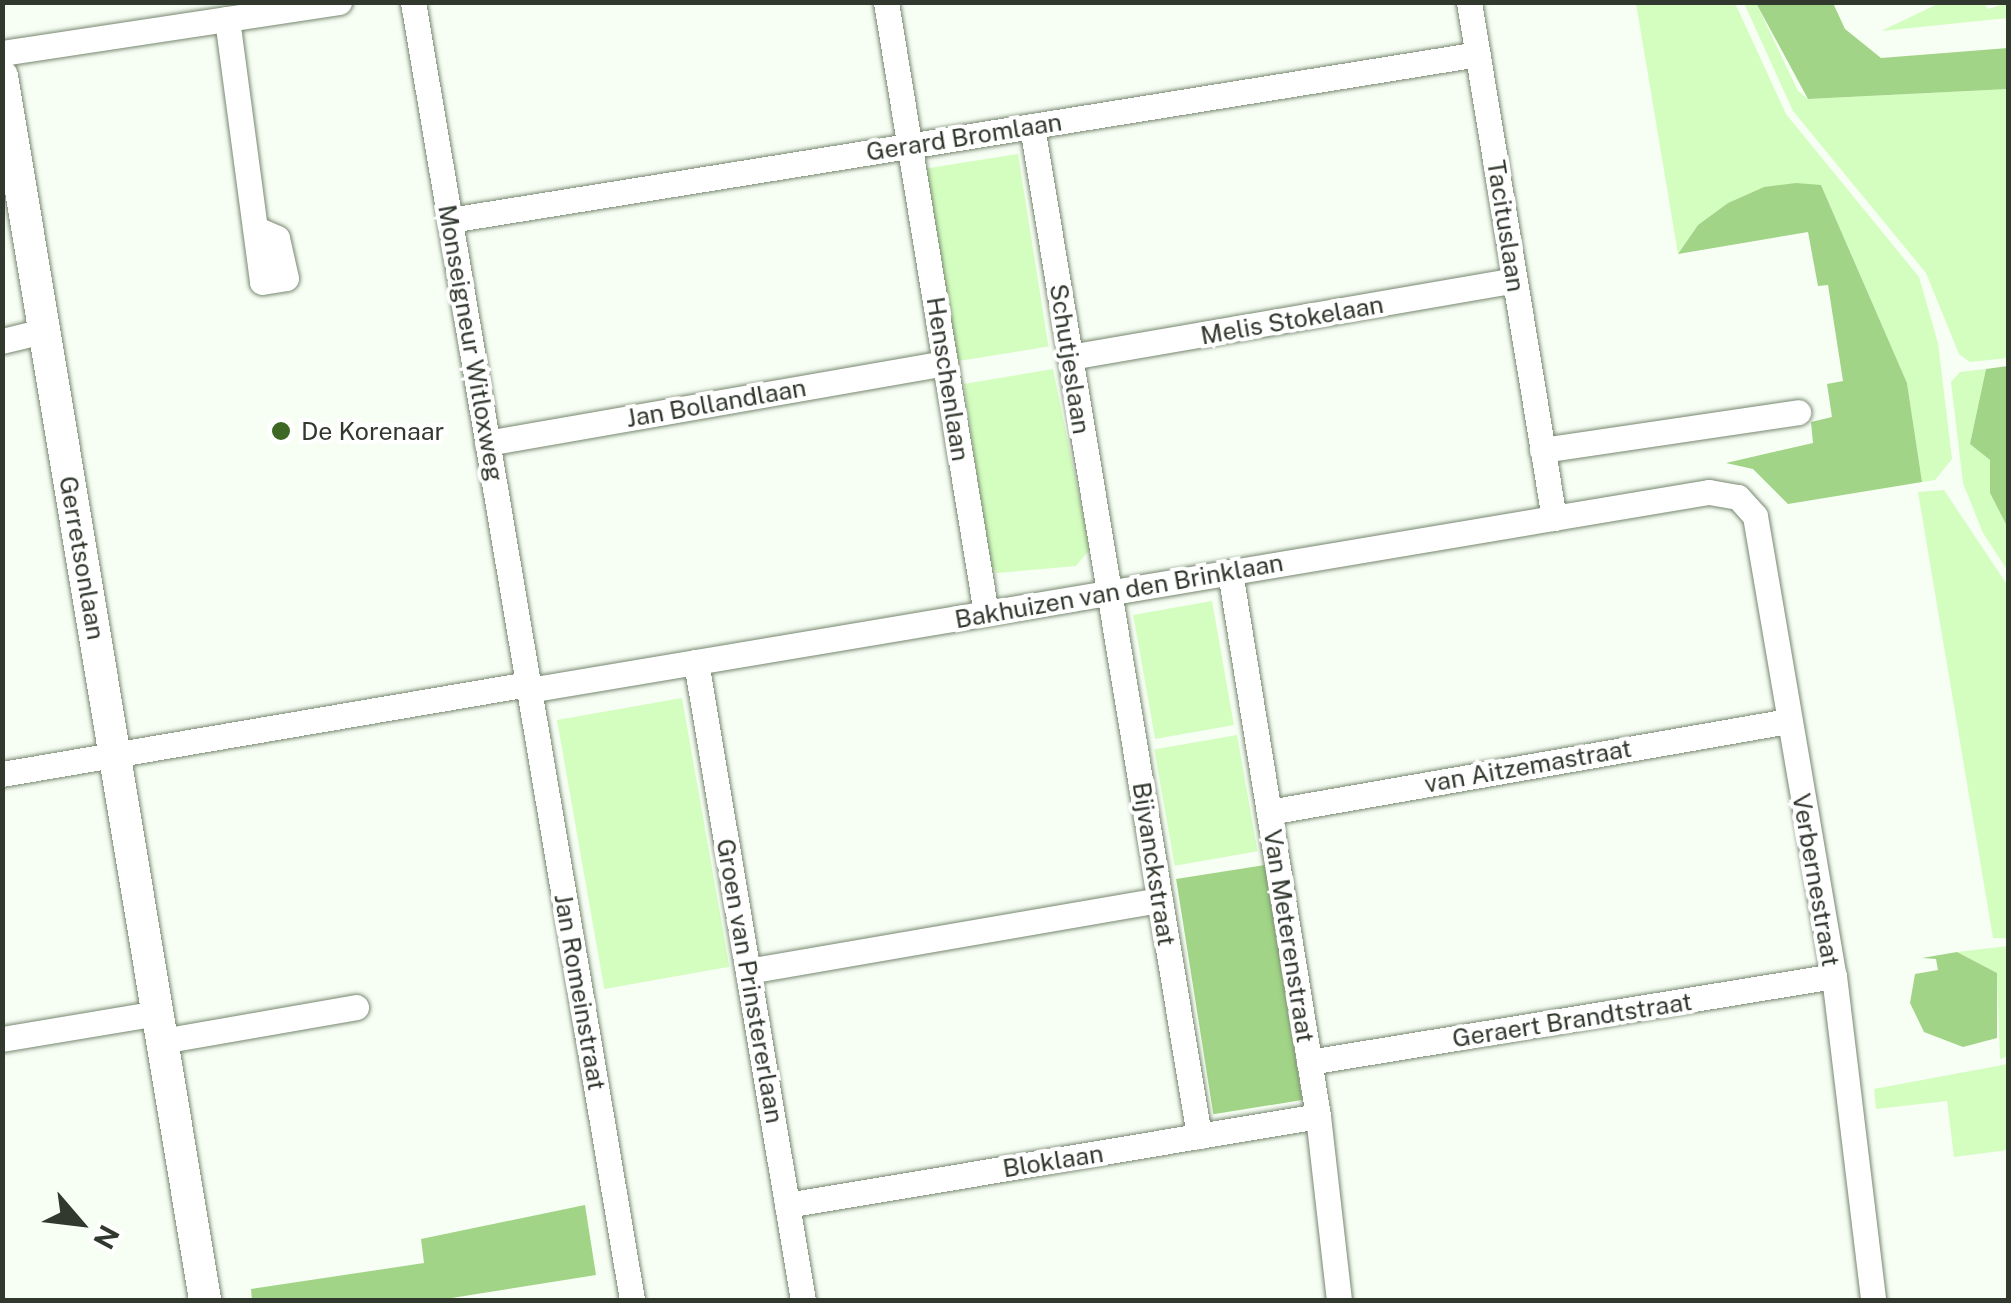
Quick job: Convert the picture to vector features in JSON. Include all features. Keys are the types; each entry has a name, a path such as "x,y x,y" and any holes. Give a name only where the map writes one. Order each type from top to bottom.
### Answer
{"street":[{"path":"2,54 339,2"},
{"name":"Monseigneur Witloxweg","path":"413,2 529,687"},
{"name":"Henschenlaan","path":"886,2 986,613"},
{"name":"Tacituslaan","path":"1470,2 1554,518"},
{"path":"227,20 257,230"},
{"name":"Gerard Bromlaan","path":"450,220 1478,54"},
{"name":"Gerretsonlaan","path":"2,76 204,1300"},
{"name":"Schutjeslaan","path":"1032,126 1109,593"},
{"name":"Melis Stokelaan","path":"1070,357 1514,280"},
{"path":"2,341 43,331"},
{"name":"Jan Bollandlaan","path":"488,443 946,363"},
{"path":"1542,450 1798,412"},
{"name":"Bakhuizen van den Brinklaan","path":"2,774 1709,492"},
{"name":"Verbernestraat","path":"1709,492 1738,497 1755,516 1834,976 1873,1300"},
{"name":"Van Meterenstraat","path":"1230,572 1318,1116 1338,1300"},
{"name":"Bijvanckstraat","path":"1109,593 1199,1136"},
{"name":"Groen van Prinstererlaan","path":"696,662 804,1300"},
{"name":"Jan Romeinstraat","path":"529,687 632,1300"},
{"name":"van Aitzemastraat","path":"1268,812 1788,721"},
{"path":"748,972 1160,900"},
{"name":"Geraert Brandtstraat","path":"1309,1062 1834,976"},
{"path":"2,1039 356,1007"},
{"name":"Bloklaan","path":"787,1205 1318,1116"}],"green space":[{"path":"1636,3 1735,3 1786,114 1919,277 1938,343 1952,459 1935,480 1922,482 1907,383 1821,185 1764,187 1728,203 1698,225 1678,254"},
{"path":"1744,3 1756,3 1798,91 1808,99 2008,89 2008,358 1970,362 1959,354 1926,273 1793,111"},
{"path":"1756,3 1833,3 1845,29 1881,58 2008,48 2008,89 1808,99"},
{"path":"1940,3 1984,3 1988,9 2008,3 2008,18 1881,31"},
{"path":"1018,154 1049,347 957,361 926,169"},
{"path":"1821,185 1907,383 1922,482 1788,504 1753,469 1726,463 1813,443 1811,422 1832,417 1827,384 1843,381 1828,285 1818,286 1808,232 1678,254 1698,225 1728,203 1764,187"},
{"path":"2008,366 2008,528 1990,493 1990,460 1970,444 1986,369"},
{"path":"1053,369 1090,549 1076,566 997,573 990,565 964,384"},
{"path":"1986,369 1970,444 1990,460 1990,493 2008,528 2008,571 1983,533 1963,483 1951,382 1960,372"},
{"path":"1944,490 2008,586 2008,938 1993,938 1918,492"},
{"path":"1212,601 1234,725 1155,739 1133,615"},
{"path":"682,698 729,967 604,989 557,720"},
{"path":"1237,735 1257,851 1175,866 1154,750"},
{"path":"1265,865 1302,1100 1213,1114 1176,879"},
{"path":"2008,946 2008,1056 2000,1059 1997,973 1957,952"},
{"path":"1957,952 1997,973 1997,1038 1963,1047 1924,1032 1910,1003 1915,974 1938,970 1936,959 1922,958"},
{"path":"2008,1064 2008,1150 1954,1157 1947,1101 1876,1109 1874,1089"},
{"path":"585,1205 596,1275 439,1300 252,1300 251,1289 424,1263 421,1239"}],"place":[{"name":"De Korenaar","path":"281,431"}]}
